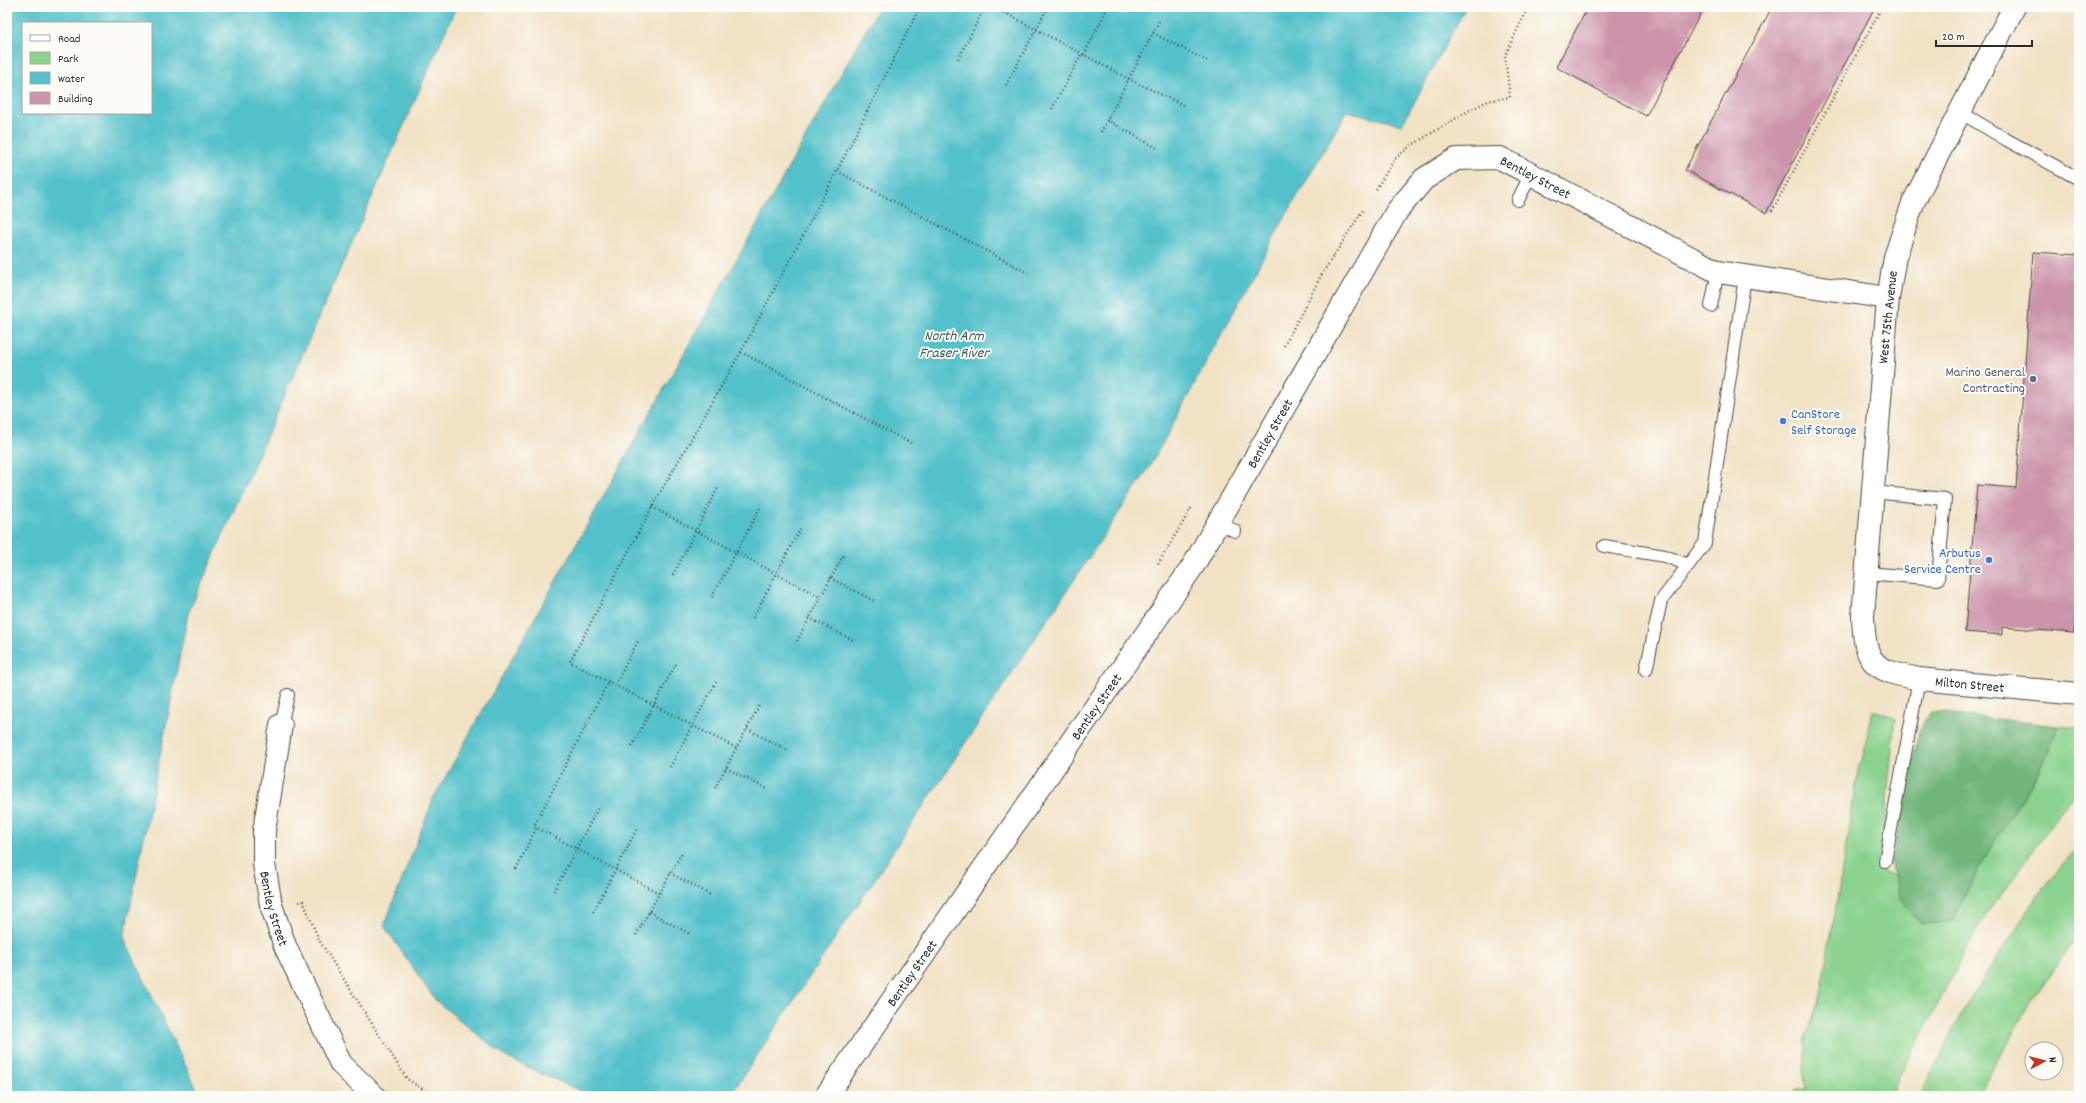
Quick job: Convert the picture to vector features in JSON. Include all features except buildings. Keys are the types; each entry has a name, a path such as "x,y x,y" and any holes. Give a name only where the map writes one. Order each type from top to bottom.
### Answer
{"street":[{"name":"West 75th Avenue","path":"1868,654 1864,637 1863,617 1888,298 1895,257 1913,203 2014,7"},
{"name":"Bentley Street","path":"826,1096 1193,566 1226,527 1397,211 1424,179 1456,159 1500,158 1718,272 1888,298"},
{"name":"Milton Street","path":"1868,654 1881,669 1893,674 1919,679 2079,694"},
{"name":"Bentley Street","path":"281,724 264,831 264,864 271,905 285,946 341,1064 374,1096"}],"lane":[{"path":"1960,112 2007,140 2079,179"},
{"path":"1518,200 1531,174"},
{"path":"1711,306 1718,272"},
{"path":"1646,670 1660,601 1705,543 1745,276"},
{"path":"1866,573 1938,580 1945,499 1872,492"},
{"path":"1604,546 1665,556 1688,565"},
{"path":"1885,862 1919,679"},
{"name":"Bentley Street","path":"281,724 288,695"}],"path":[{"path":"736,748 693,724 570,662 652,507 741,352 837,170 920,7"},
{"path":"958,59 985,7"},
{"path":"994,7 1128,78 1183,105"},
{"path":"1006,85 1048,7"},
{"path":"1052,109 1108,7"},
{"path":"1375,191 1395,159 1409,147 1468,111 1488,101 1510,97 1505,56 1528,7"},
{"path":"1772,210 1882,7"},
{"path":"1101,132 1159,21"},
{"path":"1153,33 1207,61"},
{"path":"1107,120 1159,149"},
{"path":"837,170 1028,273"},
{"path":"1282,351 1322,274 1367,204"},
{"path":"741,352 912,444"},
{"path":"673,575 719,486"},
{"path":"1154,570 1195,502"},
{"path":"652,507 820,597"},
{"path":"712,597 760,508"},
{"path":"753,618 800,529"},
{"path":"797,641 844,554"},
{"path":"830,578 876,602"},
{"path":"809,618 853,640"},
{"path":"615,685 638,641"},
{"path":"632,746 677,662"},
{"path":"609,682 534,826 659,893"},
{"path":"670,767 716,682"},
{"path":"716,788 759,706"},
{"path":"746,729 789,751"},
{"path":"726,768 767,789"},
{"path":"554,890 599,806"},
{"path":"593,912 638,827"},
{"path":"516,869 537,828"},
{"path":"636,935 682,852"},
{"path":"670,873 711,895"},
{"path":"271,905 302,901 319,940 407,1079 433,1096"},
{"path":"649,912 690,934"},
{"path":"794,1096 798,1090"}],"green space":[{"path":"1872,710 1895,717 1880,869 1894,876 1899,898 1952,921 1986,855 2035,777 2052,744 2058,726 2079,728 2079,786 1979,925 1898,1079 1892,1096 1795,1096 1796,1089 1807,1089 1804,1069 1806,1038 1818,1004 1835,913 1859,764 1862,761"},
{"path":"1930,711 2058,726 2052,744 2035,777 1986,856 1952,921 1922,925 1899,898 1891,862 1919,731"},
{"path":"2079,845 2079,935 2034,996 1977,1096 1920,1096 1962,1012 2041,891"}],"water":[{"path":"7,7 456,7 188,614 124,938 200,1096 7,1096"},
{"name":"North Arm Fraser River","path":"879,7 1466,7 1402,125 1347,111 1280,226 1150,466 734,1090 716,1096 591,1096 506,1057 436,1001 384,926 434,797"}],"place":[{"name":"Marino General Contracting","path":"2033,379"},
{"name":"CanStore Self Storage","path":"1783,421"},
{"name":"Arbutus Service Centre","path":"1989,560"}]}
